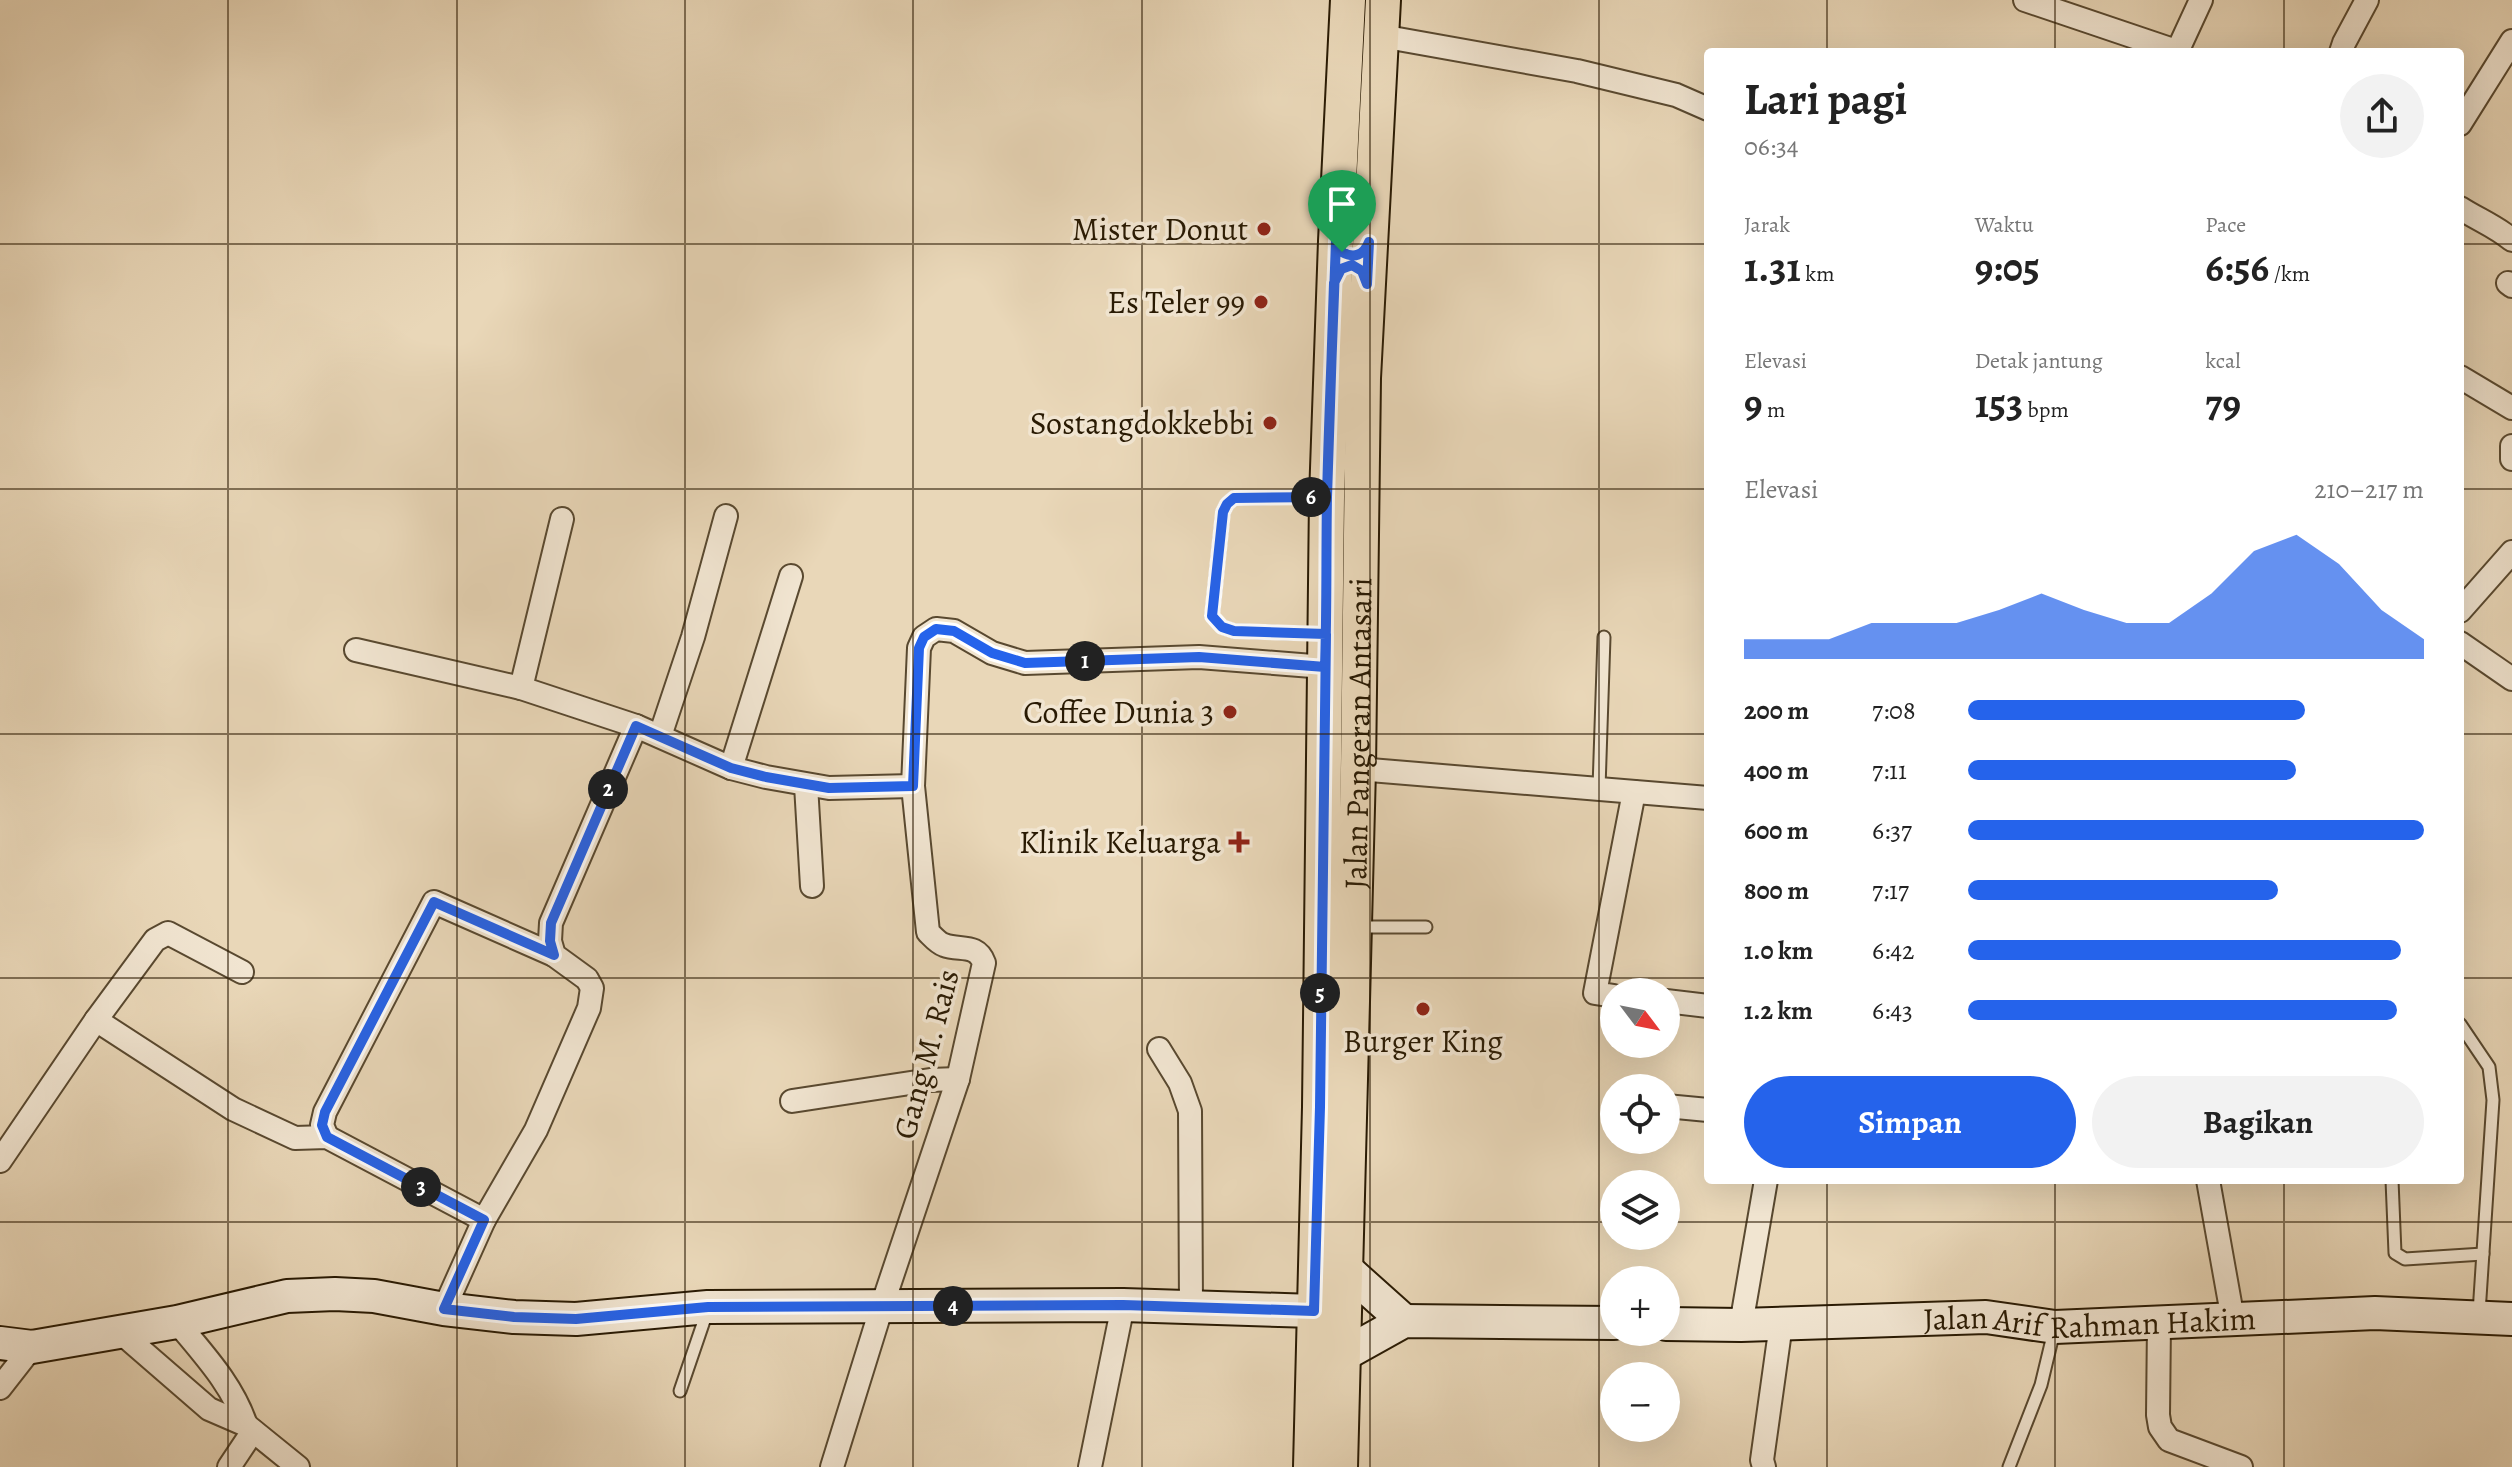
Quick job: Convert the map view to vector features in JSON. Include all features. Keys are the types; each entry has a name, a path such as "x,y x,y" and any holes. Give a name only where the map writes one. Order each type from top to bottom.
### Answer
{"main road":[{"name":"Jalan Pangeran Antasari","path":"1311,1467 1320,1107 1327,497 1351,284 1348,0"},
{"name":"Jalan Pangeran Antasari","path":"1352,242 1381,36 1383,0"},
{"name":"Jalan Pangeran Antasari","path":"1340,1467 1355,928 1363,378 1351,284"}],"street":[{"path":"2025,0 2165,48"},
{"path":"2179,48 2201,0"},
{"path":"2342,48 2367,0"},
{"path":"1381,36 1577,71 1676,95 1704,107"},
{"path":"2464,118 2512,41"},
{"path":"2464,210 2512,240"},
{"path":"2464,379 2512,408"},
{"path":"2512,446 2512,459"},
{"path":"660,736 693,637 726,516"},
{"path":"521,688 562,519"},
{"path":"2464,606 2512,552"},
{"path":"731,768 791,576"},
{"name":"Gang M. Rais","path":"832,1467 958,1079 984,963 975,949 944,945 928,932 913,786 919,648 924,637 936,629 954,631 992,653 1025,663 1325,651"},
{"path":"2464,646 2512,679"},
{"path":"356,650 521,688 636,726 731,768 829,788 913,786"},
{"path":"554,955 550,941 551,923 636,726"},
{"path":"1358,769 1704,798"},
{"path":"806,785 812,886"},
{"path":"1600,994 1595,993 1634,792"},
{"path":"327,1137 322,1125 325,1112 434,902 554,955 587,979 592,988 589,1008 536,1130 484,1220 444,1309"},
{"path":"2,1153 155,940 168,933 242,972"},
{"path":"1680,1003 1704,1006"},
{"path":"96,1020 233,1109 295,1138 327,1137 484,1220"},
{"path":"1159,1049 1180,1083 1190,1111 1191,1307"},
{"path":"792,1101 930,1080 958,1079"},
{"path":"1680,1107 1704,1110"},
{"path":"1741,1325 1765,1184"},
{"path":"2209,1184 2233,1320"},
{"path":"1346,1269 1404,1321"},
{"path":"0,1343 32,1347 177,1322 287,1296 374,1296 444,1309 514,1317 576,1319 708,1307 1123,1305 1314,1311"},
{"path":"1090,1467 1123,1305"},
{"name":"Jalan Arif Rahman Hakim","path":"1680,1324 1986,1317 2055,1327 2375,1313 2512,1319"},
{"path":"1343,1355 1404,1321 1600,1323"},
{"path":"177,1322 225,1380 249,1428"},
{"path":"2159,1323 2158,1415 2163,1435 2241,1467"},
{"path":"1764,1467 1762,1460 1781,1324"},
{"path":"119,1331 209,1409 249,1428 298,1467"},
{"path":"0,1388 32,1347"},
{"path":"229,1467 249,1428"}],"lane":[{"path":"1325,651 1234,631 1222,627 1212,616 1223,512 1227,504 1234,498 1327,497"},
{"path":"1599,788 1604,637"},
{"path":"1355,928 1426,927"},
{"path":"2464,1030 2489,1067 2492,1089 2479,1317"},
{"path":"2392,1184 2395,1253 2399,1257 2483,1254"},
{"path":"680,1391 708,1307"},
{"path":"2009,1467 2041,1385 2055,1327"}],"place":[{"name":"Mister Donut","path":"1264,229"},
{"name":"Es Teler 99","path":"1261,302"},
{"name":"Sostangdokkebbi","path":"1270,423"},
{"name":"Coffee Dunia 3","path":"1230,712"},
{"name":"Klinik Keluarga","path":"1239,842"},
{"name":"Burger King","path":"1423,1009"}],"route":[{"path":"1342,252 1336,241 1327,497 1326,634 1325,667 1199,657 1025,663 992,653 954,631 936,629 924,637 919,648 913,786 829,788 766,777 731,768 636,726 551,923 550,941 554,955 434,902 325,1112 322,1125 327,1137 484,1220 444,1309 514,1317 576,1319 708,1307 1123,1305 1314,1311 1326,634 1234,631 1222,627 1212,616 1223,512 1227,504 1234,498 1327,497 1334,283 1336,276 1341,269 1352,265 1362,271 1367,284 1369,242 1358,255 1342,252"}]}
